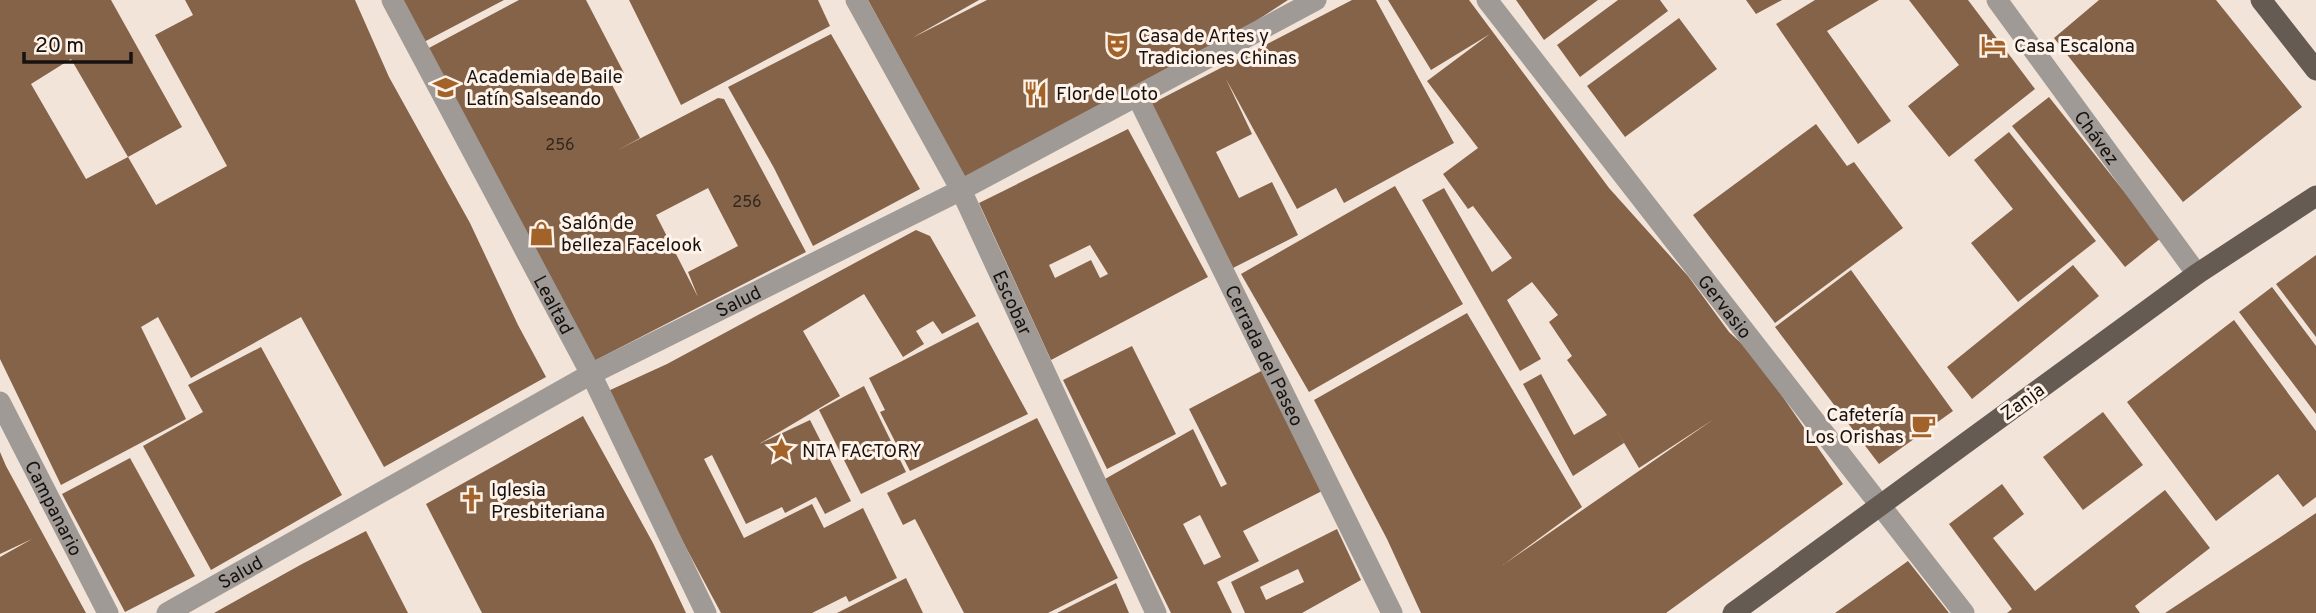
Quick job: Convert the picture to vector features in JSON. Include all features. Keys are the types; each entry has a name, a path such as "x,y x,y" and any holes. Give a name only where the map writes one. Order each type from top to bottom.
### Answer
{"main road":[{"path":"2261,0 2316,71"},
{"name":"Zanja","path":"1733,613 2197,274 2316,196"}],"street":[{"name":"Lealtad","path":"392,0 591,374 706,613"},
{"name":"Escobar","path":"856,0 961,190 1156,613"},
{"name":"Salud","path":"167,613 591,374 961,190 1316,0"},
{"name":"Gervasio","path":"1487,0 1964,613"},
{"name":"Chávez","path":"1997,0 2197,274"},
{"name":"Cerrada del Paseo","path":"1137,96 1392,613"},
{"name":"Campanario","path":"0,402 108,613"}],"building":[{"path":"0,0 111,0 182,127 128,157 156,205 227,166 155,35 193,15 185,0 355,0 389,77 470,223 546,377 384,467 301,317 191,378 158,317 141,327 186,419 61,485 0,359","holes":["71,59 128,157 86,179 31,84"]},
{"path":"402,0 504,0 424,42"},
{"path":"519,0 586,0 624,73 610,81 640,138 618,150 718,98 724,99 806,252 594,361 427,49","holes":["708,188 738,246 688,272 698,297 656,215"]},
{"path":"629,0 818,0 830,26 681,105"},
{"path":"868,0 979,0 912,38 987,0 1288,0 1245,28 965,178"},
{"path":"1352,0 1376,0 1454,143 1344,203 1336,188 1297,209 1226,79 1252,134 1216,152 1239,198 1272,182 1298,235 1233,268 1151,104"},
{"path":"1388,0 1469,0 1609,188 1688,276 1729,332 1753,354 1843,484 1666,613 1421,613 1387,539 1314,400 1467,313 1582,507 1503,565 1714,419 1639,468 1614,426 1624,443 1573,476 1523,384 1541,374 1574,435 1607,415 1567,360 1572,356 1549,322 1558,315 1532,282 1507,300 1541,359 1520,371 1422,200 1444,188 1492,272 1512,258 1473,206 1468,209 1443,174 1478,148 1427,81 1490,34 1431,70"},
{"path":"1516,0 1598,0 1544,40"},
{"path":"1618,0 1660,0 1668,11 1580,77 1557,45"},
{"path":"1746,0 1782,0 1756,14"},
{"path":"1815,0 1879,0 1827,31 1891,121 1858,144 1776,24"},
{"path":"1909,0 1968,0 2035,89 1949,157 1908,106 1959,65"},
{"path":"2099,0 2216,0 2302,107 2183,202 2054,38"},
{"path":"1679,18 1717,69 1625,137 1587,86"},
{"path":"831,34 920,189 813,246 774,168 728,87"},
{"path":"2049,97 2161,238 2125,267 2012,126"},
{"path":"1816,124 1847,166 1854,162 1903,228 1775,323 1693,215"},
{"path":"1128,129 1208,277 1051,360 979,203","holes":["1090,245 1108,274 1100,278 1091,260 1055,278 1049,265"]},
{"path":"2009,132 2096,241 2018,302 1971,243 2013,209 1974,160"},
{"path":"1395,186 1463,304 1309,392 1241,274"},
{"path":"916,230 930,236 976,316 942,334 933,321 916,331 924,344 903,357 864,294 803,331 840,396 759,444 810,420 851,501 825,514 816,497 785,513 782,507 746,524 712,455 704,459 744,538 812,504 824,528 863,508 897,578 849,602 846,596 812,613 721,613 653,486 608,391 667,364"},
{"path":"2316,255 2316,337 2276,284"},
{"path":"2073,265 2099,296 1972,399 1947,367"},
{"path":"1851,270 1953,411 1879,464 1775,327"},
{"path":"2272,287 2316,346 2316,414 2239,312"},
{"path":"2234,320 2316,431 2316,497 2303,507 2278,474 2216,521 2127,402"},
{"path":"978,322 1028,414 910,471 880,412 885,410 869,378"},
{"path":"1132,346 1176,434 1107,469 1063,380"},
{"path":"261,347 342,495 211,570 143,446 203,412 188,385"},
{"path":"1263,370 1324,490 1243,531 1259,561 1217,582 1232,613 1171,613 1105,479 1193,429 1221,487 1227,484 1189,409","holes":["1200,515 1221,557 1204,565 1183,524"]},
{"path":"864,386 906,472 861,494 819,410"},
{"path":"2103,412 2143,465 2083,510 2043,457"},
{"path":"583,416 653,543 686,613 482,613 426,504"},
{"path":"1037,418 1118,578 1048,613 964,613 915,519 903,525 887,493"},
{"path":"0,452 86,613 0,613 0,557 32,539 0,554"},
{"path":"130,458 195,576 125,612 62,494"},
{"path":"2002,484 2024,514 1993,538 2035,591 2165,490 2210,548 2135,606 2140,613 2007,613 2012,609 1949,524"},
{"path":"2316,513 2316,613 2165,613 2279,538"},
{"path":"1337,529 1361,580 1302,613 1245,613 1231,582","holes":["1298,569 1304,582 1266,600 1260,587"]},
{"path":"366,531 408,613 214,613 302,564"},
{"path":"1908,561 1949,613 1835,613"},
{"path":"906,578 923,613 837,613"},
{"path":"1116,583 1129,613 1057,613"}],"place":[{"name":"Casa Escalona","path":"1994,45"},
{"name":"Casa de Artes y Tradiciones Chinas","path":"1118,46"},
{"name":"Academia de Baile Latín Salseando","path":"446,87"},
{"name":"Flor de Loto","path":"1036,93"},
{"name":"Salón de belleza Facelook","path":"541,233"},
{"name":"Cafetería Los Orishas","path":"1924,425"},
{"name":"NTA FACTORY","path":"782,450"},
{"name":"Iglesia Presbiteriana","path":"471,500"}]}
